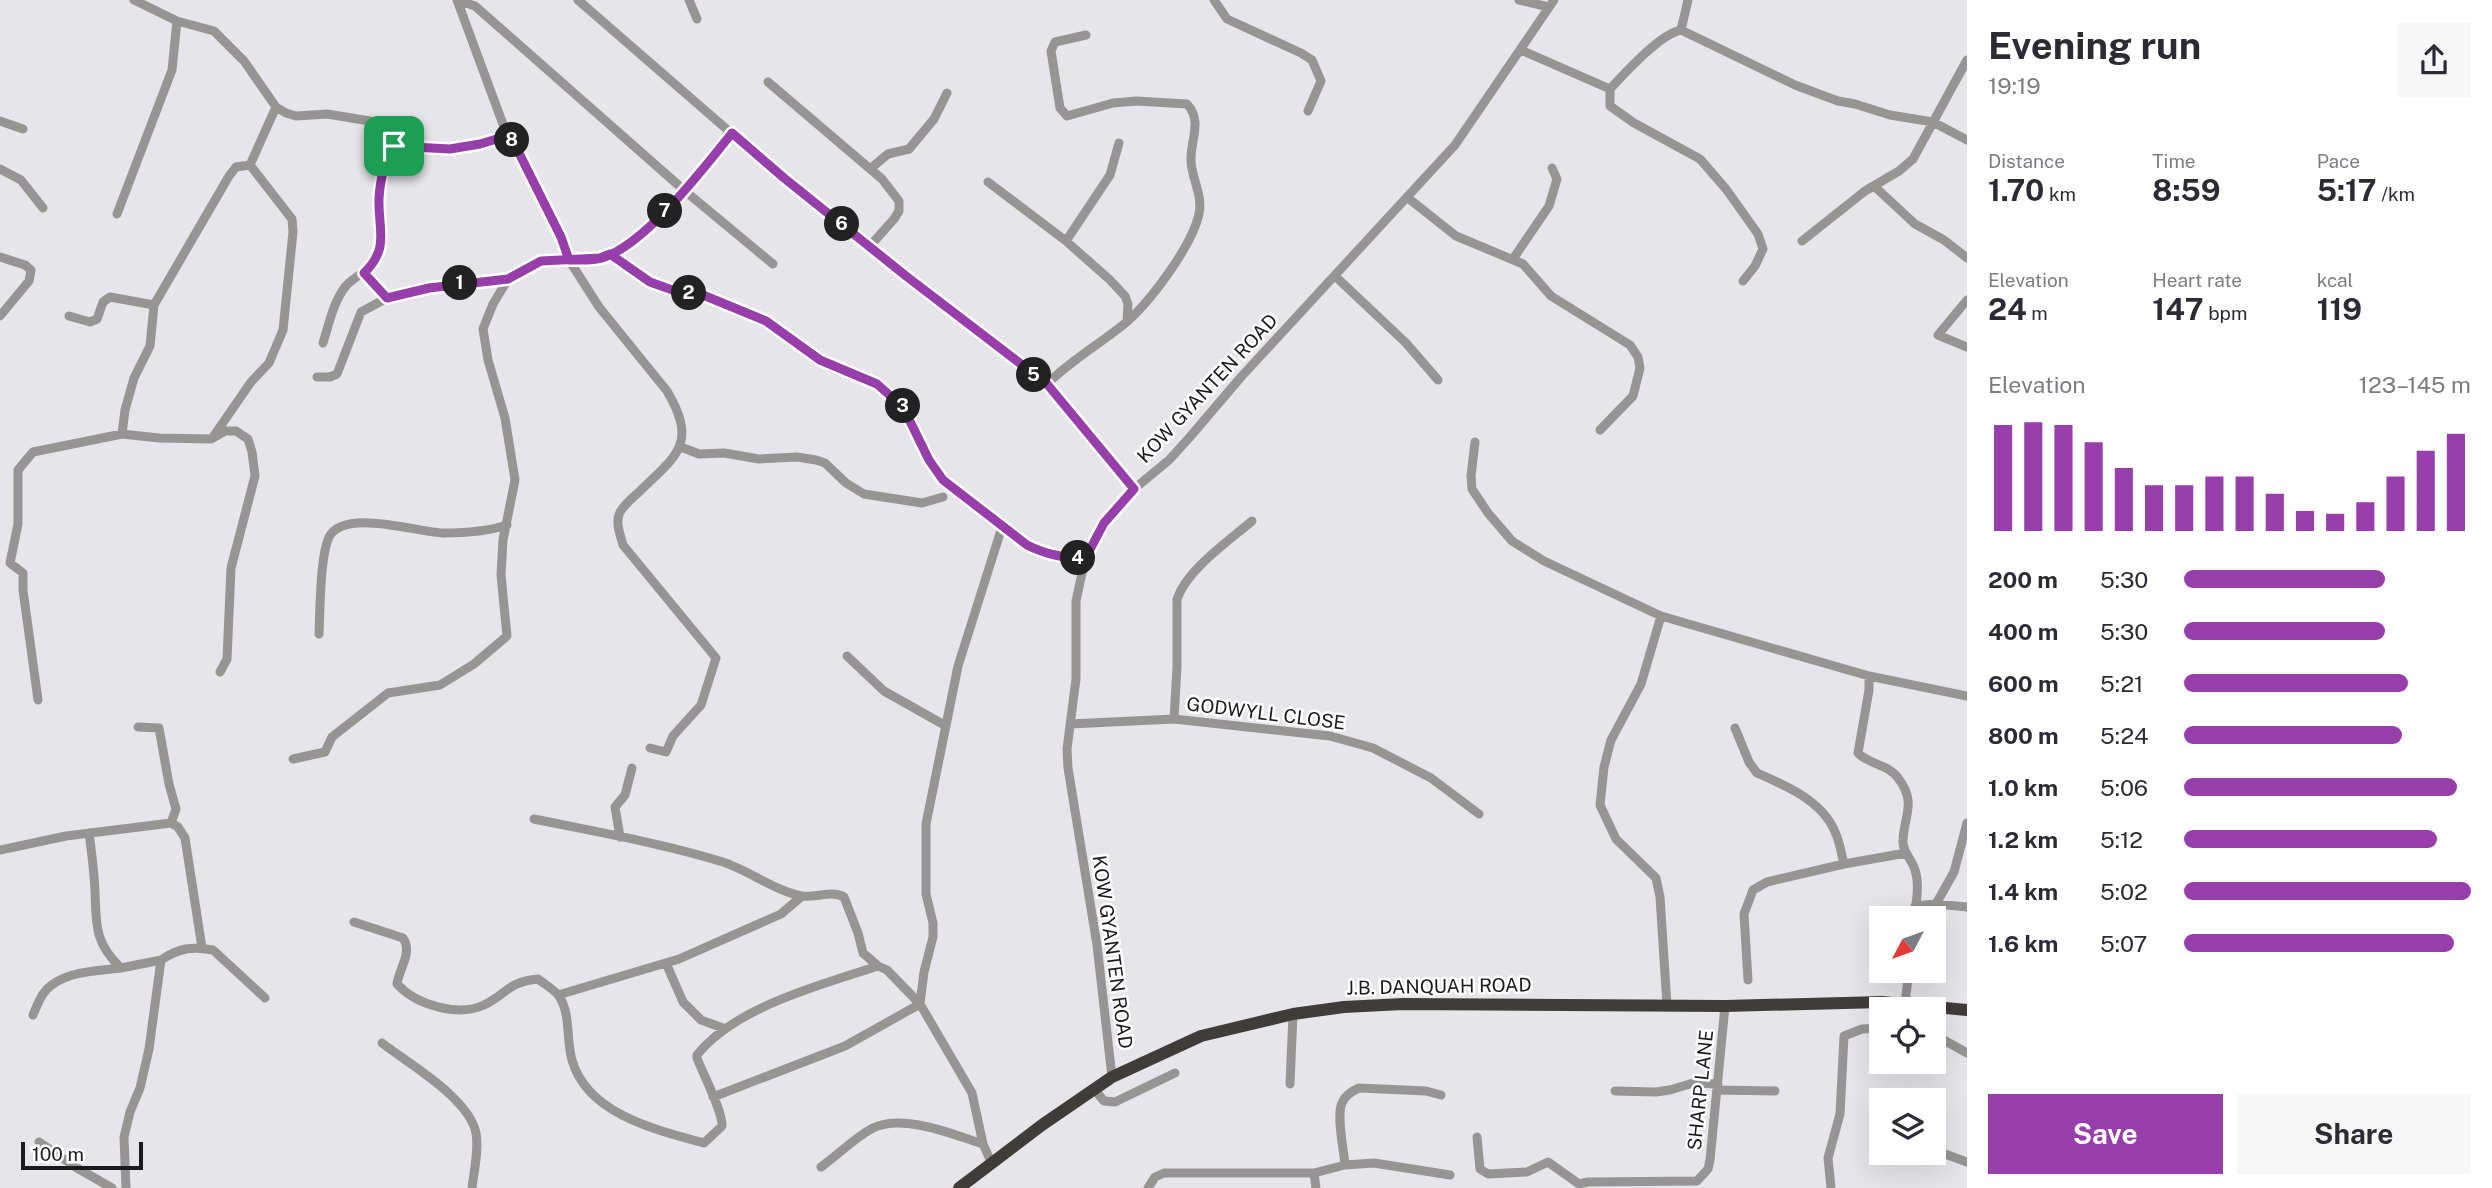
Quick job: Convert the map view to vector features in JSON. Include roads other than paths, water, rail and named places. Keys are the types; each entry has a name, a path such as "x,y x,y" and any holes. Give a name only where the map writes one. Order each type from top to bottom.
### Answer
{"highway":[{"name":"J.B. DANQUAH ROAD","path":"959,1188 1042,1125 1112,1077 1201,1036 1293,1014 1344,1007 1402,1004 1869,1009"},
{"name":"J.B. DANQUAH ROAD","path":"1946,1008 1967,1010"}],"street":[{"path":"134,0 177,21 214,31 251,71 276,107 296,116 327,114 370,121 382,128 394,146"},
{"path":"458,0 488,85 561,237 569,260 599,307 667,391 683,428 681,447 675,457 619,513 618,527 623,545 716,658 701,705 673,736 666,752 650,748"},
{"path":"458,0 475,6 685,191 773,264"},
{"path":"578,0 784,178 1047,384 1134,489"},
{"path":"690,0 697,19"},
{"path":"1214,0 1227,19 1312,60 1321,81 1308,111"},
{"path":"1518,0 1552,3"},
{"path":"1681,30 1688,0"},
{"name":"KOW GYANTEN ROAD","path":"1112,1077 1097,945 1069,783 1068,749 1077,652 1076,601 1085,559 1104,523 1134,489 1169,460 1241,377 1455,145 1552,3"},
{"path":"117,214 172,71 177,21"},
{"path":"1743,281 1755,266 1763,249 1758,234 1726,188 1700,159 1633,123 1610,106 1610,89 1675,31 1681,30 1756,68 1838,101 1890,116 1933,122 1967,140"},
{"path":"1047,384 1067,364 1127,322 1148,300 1177,259 1199,214 1200,196 1191,161 1196,118 1187,104 1136,101 1113,103 1067,116 1060,108 1051,51 1055,42 1086,35"},
{"path":"1521,50 1610,89"},
{"path":"1802,241 1913,159 1967,60"},
{"path":"768,82 883,179 899,201 899,211 894,219 870,246"},
{"path":"870,169 888,154 909,149 934,119 947,93"},
{"path":"250,165 276,107"},
{"path":"0,121 23,129"},
{"path":"317,377 337,374 361,312 387,298 429,288 508,279 541,261 600,258 610,254 638,236 685,191 732,133"},
{"path":"394,146 450,149 510,135"},
{"path":"1066,241 1110,175 1119,143"},
{"path":"323,343 336,303 347,284 364,273 380,254 379,201 382,177 387,156 394,146"},
{"path":"122,434 134,378 150,346 154,305 229,176 236,167 250,165"},
{"path":"211,439 251,382 269,363 283,330 292,219 250,165"},
{"path":"1513,259 1530,238 1552,199 1557,179 1552,168"},
{"path":"0,169 21,180 43,208"},
{"path":"988,182 1066,241 1110,280 1125,296 1128,304 1127,322"},
{"path":"1874,186 1916,224 1944,240 1967,258"},
{"path":"1408,198 1456,236 1513,259 1529,270 1551,296 1635,351 1640,369 1633,396 1600,430"},
{"path":"610,254 650,282 678,292 703,295 766,321 820,360 877,384 903,407 929,460 943,480 1027,545 1048,555 1085,559"},
{"path":"0,257 25,265 31,270 29,281 0,316"},
{"path":"364,273 387,298"},
{"path":"1335,276 1406,343 1438,380"},
{"path":"293,759 325,751 332,737 388,693 440,685 474,664 507,636 501,575 503,540 514,480 505,418 488,359 483,329 493,304 508,279"},
{"path":"69,316 90,322 97,319 103,302 110,297 154,305"},
{"path":"1967,300 1938,335 1967,347"},
{"path":"38,700 23,573 5,563 18,524 18,470 33,452 122,434 211,439 225,432 236,431 248,439 255,477 231,568 227,659 220,672"},
{"path":"1475,442 1472,489 1512,541 1544,561 1661,616 1869,676 1967,696"},
{"path":"681,447 699,454 724,453 759,459 797,457 816,460 825,463 846,484 864,494 922,503 943,497"},
{"path":"1174,719 1179,592 1206,561 1252,521"},
{"path":"319,634 320,588 330,536 343,524 366,522 442,533 489,531 507,525"},
{"path":"920,1004 924,972 933,937 933,923 926,894 926,824 958,666 1002,527"},
{"path":"1661,616 1640,684 1611,740 1604,767 1601,804 1616,839 1656,878 1660,897 1667,1006"},
{"path":"846,656 884,691 946,726"},
{"path":"1869,676 1858,753 1893,771 1904,786 1909,809 1902,841 1915,871 1915,906 1936,904 1967,907"},
{"name":"GODWYLL CLOSE","path":"1070,724 1174,719 1330,736 1373,748 1431,778 1479,814"},
{"path":"138,727 159,728 176,809 170,823"},
{"path":"1735,729 1749,762 1757,773 1791,790 1823,813 1835,830 1844,864"},
{"path":"620,837 615,807 625,795 632,768"},
{"path":"534,819 724,863 776,887 803,896 839,894 844,897 863,953 887,970 920,1004 972,1093 984,1144 992,1164"},
{"path":"0,850 89,833 170,823 178,827 186,838 202,948"},
{"path":"1936,904 1954,872 1967,823"},
{"path":"89,833 95,879 94,915 99,937 112,959 121,968"},
{"path":"1748,980 1744,914 1753,891 1767,882 1906,853"},
{"path":"558,995 666,963 781,914 803,896"},
{"path":"354,922 403,938 408,951 397,984 402,990 431,1006 453,1010 482,1006 520,980 538,979 558,995 565,1013 572,1060 583,1085 619,1114 649,1128 704,1143 723,1122 696,1055 723,1028 778,1000 878,966"},
{"path":"33,1015 44,993 74,974 162,960 176,950 202,948 218,953 265,998"},
{"path":"126,1188 124,1137 149,1049 154,998 162,960"},
{"path":"666,963 683,1002 701,1020 723,1028"},
{"path":"713,1097 845,1046 920,1004"},
{"name":"SHARP LANE","path":"1579,1186 1588,1182 1697,1181 1708,1169 1726,1006"},
{"path":"1290,1084 1293,1014"},
{"path":"1830,1188 1828,1158 1840,1114 1844,1036 1869,1029"},
{"path":"1946,1041 1967,1053"},
{"path":"382,1043 455,1098 471,1118 476,1135 472,1188"},
{"path":"1094,1089 1104,1101 1115,1102 1175,1073"},
{"path":"1615,1091 1656,1092 1693,1083 1775,1091"},
{"path":"1345,1165 1340,1111 1342,1102 1352,1091 1359,1088 1426,1091 1441,1095"},
{"path":"821,1167 859,1136 876,1126 896,1123 937,1129 984,1144"},
{"path":"1477,1137 1480,1169 1488,1174 1527,1172 1548,1162 1579,1186"},
{"path":"39,1142 112,1188"},
{"path":"1946,1154 1967,1161"},
{"path":"1148,1188 1155,1177 1164,1173 1314,1173 1345,1165 1374,1163 1450,1175"},
{"path":"1314,1173 1316,1188"}]}
